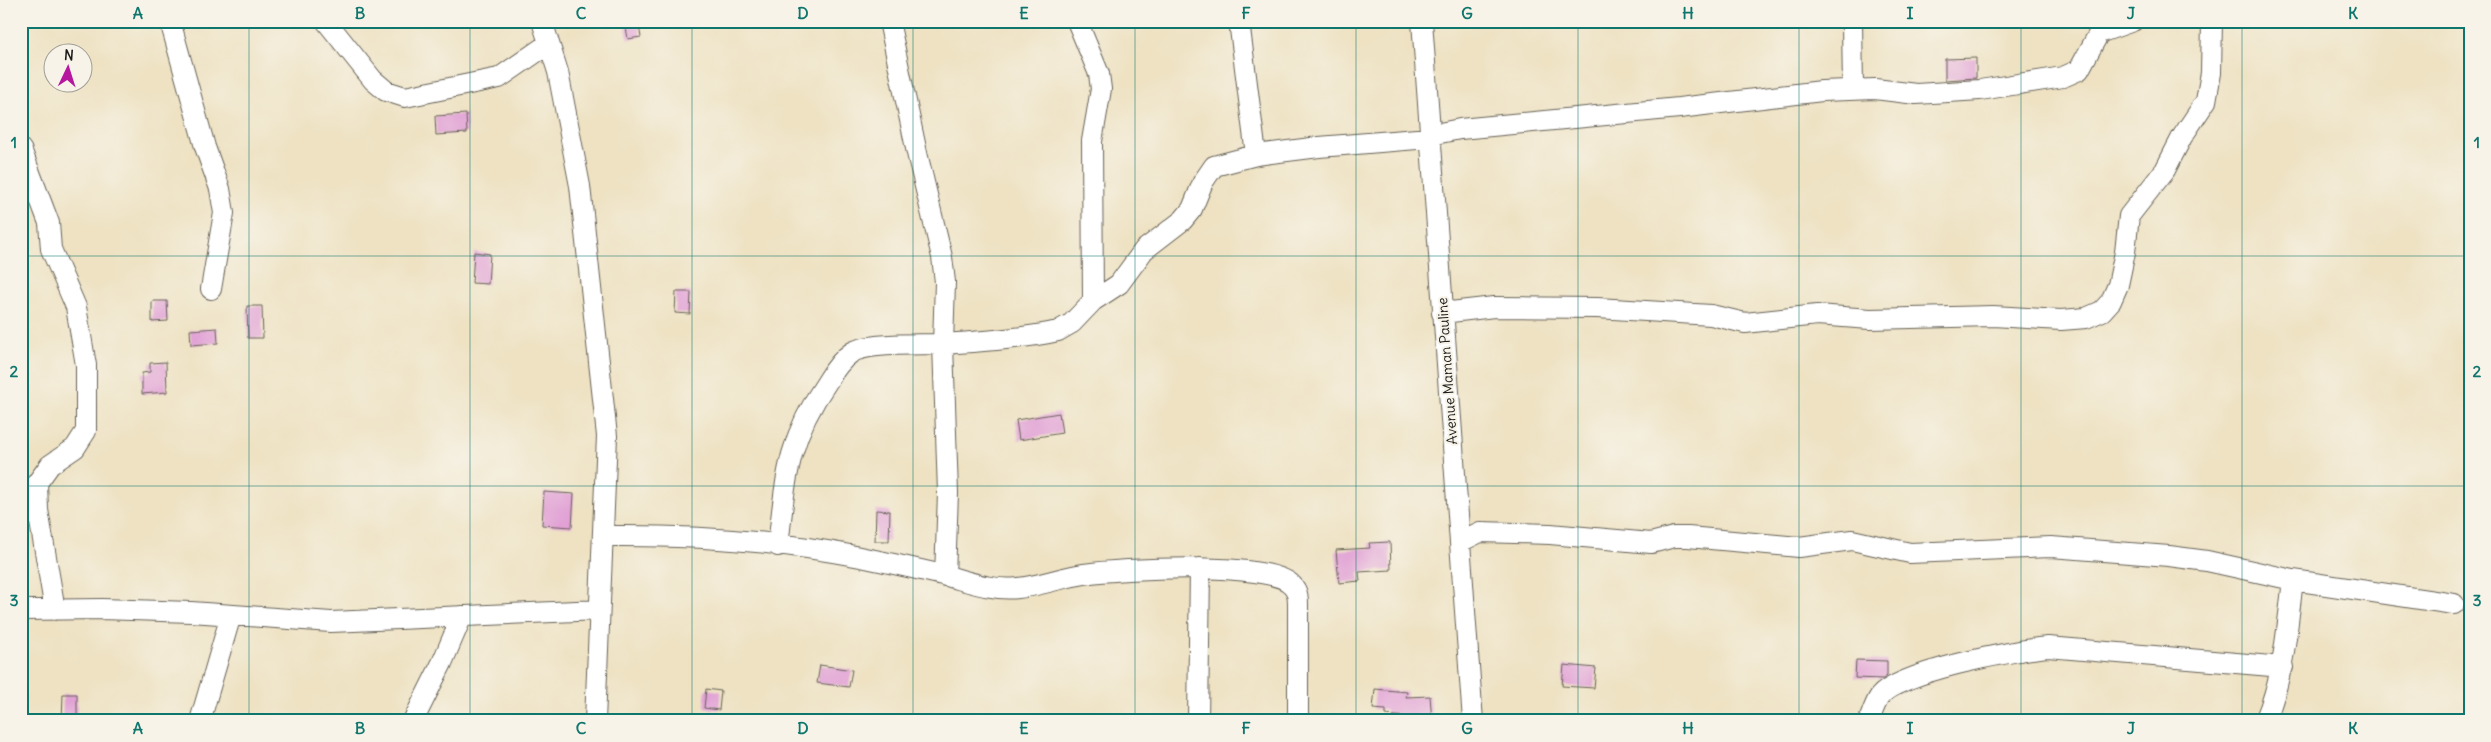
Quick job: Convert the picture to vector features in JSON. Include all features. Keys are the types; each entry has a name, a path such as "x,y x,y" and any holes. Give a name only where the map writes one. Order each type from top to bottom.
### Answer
{"street":[{"path":"170,21 205,147 220,189 224,213 211,289"},
{"path":"326,21 373,80 386,91 405,97 499,78 548,44"},
{"path":"542,21 558,72 580,186 607,436 595,721"},
{"path":"889,21 915,144 942,257 945,282 943,344 948,494 945,576"},
{"path":"1077,21 1099,74 1101,89 1092,141 1093,301"},
{"path":"1239,21 1256,155"},
{"name":"Avenue Maman Pauline","path":"1422,21 1429,138 1473,721"},
{"path":"1852,21 1853,90"},
{"path":"778,546 787,471 796,436 811,405 835,370 851,353 862,349 943,344 1058,330 1072,323 1093,301 1119,284 1144,250 1183,220 1192,209 1203,182 1214,166 1256,155 1319,146 1429,138 1440,133 1460,129 1679,108 1822,90 1916,94 1980,90 2063,77 2079,70 2083,66 2089,47 2099,33 2133,21"},
{"path":"1442,313 1494,307 1597,308 1711,314 1745,323 1816,315 1870,318 1973,316 2086,318 2102,311 2111,301 2118,285 2125,252 2129,216 2165,170 2182,137 2206,101 2211,73 2212,21"},
{"path":"21,149 49,223 51,249 76,307 86,365 86,431 75,448 50,464 37,483 38,510 55,610"},
{"path":"1460,542 1480,532 1494,532 1550,534 1651,543 1688,537 1799,547 1852,540 1910,553 2050,547 2168,556 2207,561 2293,580 2454,604"},
{"path":"603,536 658,536 778,546 853,556 980,585 1014,589 1082,574 1175,567 1268,574 1284,578 1292,584 1297,592 1298,721"},
{"path":"1198,721 1200,568"},
{"path":"2265,721 2275,698 2282,667 2293,580"},
{"path":"21,610 102,609 231,614 331,622 599,610"},
{"path":"200,721 231,614"},
{"path":"413,721 442,663 462,616"},
{"path":"1869,721 1880,696 1897,684 1982,657 2020,650 2048,647 2282,667"}],"building":[{"path":"625,21 638,21 641,37 628,39"},
{"path":"1976,58 1976,78 1945,80 1945,59"},
{"path":"466,114 467,133 436,135 435,116"},
{"path":"474,252 490,254 488,284 472,283"},
{"path":"676,292 691,292 690,314 675,313"},
{"path":"152,301 167,301 168,321 152,322"},
{"path":"247,306 262,306 263,338 248,338"},
{"path":"217,328 218,343 191,345 190,330"},
{"path":"166,362 167,392 142,394 142,373 150,372 150,363"},
{"path":"1059,413 1062,433 1019,440 1016,420"},
{"path":"544,492 574,494 572,527 542,525"},
{"path":"876,510 890,511 889,541 875,541"},
{"path":"1390,542 1391,570 1359,572 1360,581 1339,583 1336,550 1370,548 1369,543"},
{"path":"1856,660 1887,661 1887,676 1883,679 1855,678"},
{"path":"820,665 852,670 849,687 817,683"},
{"path":"1564,665 1596,668 1594,688 1562,686"},
{"path":"706,689 721,691 719,710 704,708"},
{"path":"1375,689 1407,692 1406,697 1430,696 1432,721 1417,721 1416,718 1386,715 1386,710 1373,709"},
{"path":"63,694 77,694 77,721 62,721"}]}
